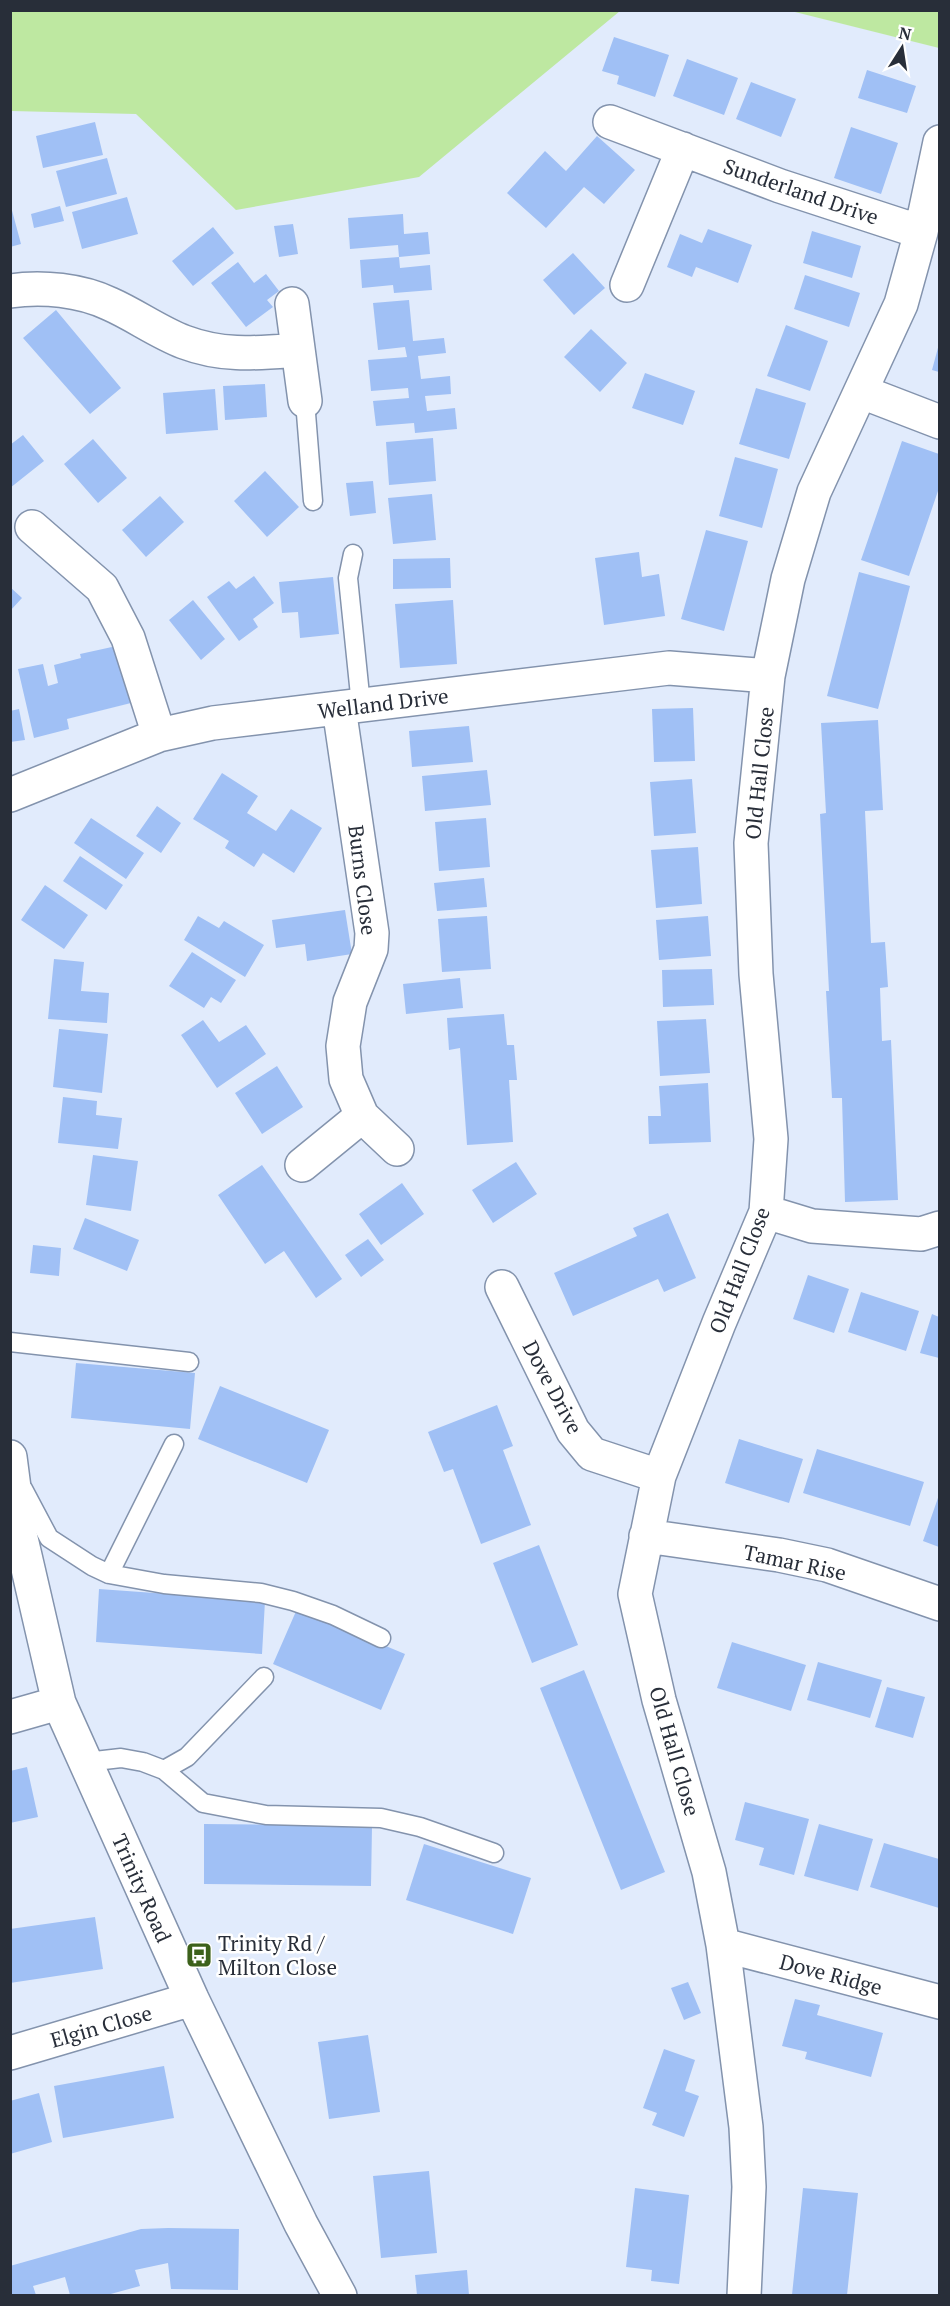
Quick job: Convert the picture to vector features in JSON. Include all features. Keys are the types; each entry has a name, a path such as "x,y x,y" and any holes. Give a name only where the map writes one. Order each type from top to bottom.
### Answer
{"street":[{"name":"Sunderland Drive","path":"610,122 780,186 921,232"},
{"name":"Old Hall Close","path":"744,2295 750,2187 746,2127 723,1945 709,1872 659,1700 635,1594 660,1476 719,1323 766,1212 771,1139 756,974 751,843 768,676 788,579 814,492 901,304 921,232 939,142"},
{"path":"627,285 682,149"},
{"path":"10,291 30,288 80,294 109,303 184,342 237,355 298,350"},
{"path":"292,304 305,401"},
{"path":"862,392 939,422"},
{"path":"32,527 102,588 128,638 159,735"},
{"name":"Welland Drive","path":"10,795 159,735 213,723 669,668 768,676"},
{"name":"Burns Close","path":"350,706 372,933 371,949 350,1002 343,1046 346,1078 362,1116 397,1149"},
{"path":"302,1165 362,1116"},
{"path":"766,1212 812,1226 921,1234 939,1228"},
{"name":"Dove Drive","path":"502,1287 573,1431 592,1454 660,1476"},
{"name":"Trinity Road","path":"11,1463 20,1534 59,1703 192,1999 297,2215 340,2295"},
{"name":"Tamar Rise","path":"646,1536 779,1555 828,1565 939,1604"},
{"path":"10,1717 59,1703"},
{"name":"Dove Ridge","path":"723,1945 939,2002"},
{"name":"Elgin Close","path":"10,2053 192,1999"}],"lane":[{"path":"305,401 313,501"},
{"path":"350,706 348,578 353,554"},
{"path":"10,1342 189,1362"},
{"path":"109,1574 174,1444"},
{"path":"11,1463 49,1538 92,1566 109,1574 164,1584 261,1593 293,1600 333,1615 381,1638"},
{"path":"164,1770 187,1757 264,1677"},
{"path":"86,1762 121,1758 143,1762 164,1770 203,1803 266,1815 381,1818 420,1827 494,1853"}],"green space":[{"path":"11,10 620,11 419,177 236,210 136,114 11,111"},
{"path":"791,11 939,11 939,48"}],"building":[{"path":"614,37 669,55 655,97 617,84 619,76 602,71"},
{"path":"687,59 738,78 724,115 673,96"},
{"path":"867,70 916,86 907,113 858,98"},
{"path":"751,82 796,99 781,137 736,119"},
{"path":"95,122 103,155 43,168 36,136"},
{"path":"851,127 898,143 881,194 834,178"},
{"path":"597,136 635,170 604,204 584,187 546,228 507,193 545,151 566,171"},
{"path":"107,158 117,194 66,207 56,171"},
{"path":"127,197 138,234 82,249 72,212"},
{"path":"10,203 21,244 10,247"},
{"path":"60,206 64,221 34,228 31,214"},
{"path":"403,214 404,234 428,232 430,254 399,257 398,245 350,249 348,218"},
{"path":"293,224 298,254 279,257 274,226"},
{"path":"213,227 234,253 193,286 172,261"},
{"path":"708,229 752,245 738,283 696,267 692,277 667,267 680,234 702,243"},
{"path":"812,231 861,246 852,278 803,263"},
{"path":"573,253 605,288 574,315 543,280"},
{"path":"399,257 400,268 430,265 432,290 394,293 393,285 362,288 360,260"},
{"path":"238,262 254,283 266,274 279,291 267,300 273,307 246,327 211,283"},
{"path":"805,275 860,293 849,327 794,309"},
{"path":"409,300 413,341 444,338 446,353 418,356 421,379 450,376 451,394 425,396 427,411 455,408 457,429 415,433 414,423 376,426 373,401 409,398 408,388 371,391 368,360 407,357 405,347 378,350 373,303"},
{"path":"56,310 121,388 90,414 23,338"},
{"path":"786,325 828,341 810,391 767,376"},
{"path":"591,329 627,363 600,392 564,357"},
{"path":"939,344 939,372 932,370"},
{"path":"645,373 695,391 683,425 632,408"},
{"path":"265,384 267,417 225,420 223,386"},
{"path":"756,388 806,403 789,459 739,444"},
{"path":"215,389 218,430 166,434 163,393"},
{"path":"23,435 44,461 10,488 10,445"},
{"path":"433,438 436,481 389,485 386,442"},
{"path":"93,439 127,478 98,503 64,464"},
{"path":"902,441 939,454 939,488 909,576 861,560"},
{"path":"735,457 778,469 762,528 719,516"},
{"path":"265,471 299,507 267,537 234,501"},
{"path":"373,481 376,513 350,516 346,483"},
{"path":"432,494 436,540 393,544 388,498"},
{"path":"160,496 184,522 146,557 122,530"},
{"path":"706,530 748,541 724,631 681,619"},
{"path":"639,552 642,577 659,574 665,616 604,625 595,558"},
{"path":"450,558 451,588 393,589 393,559"},
{"path":"859,572 910,586 878,709 827,696"},
{"path":"254,576 274,603 253,619 258,627 239,641 207,597 229,581 236,589"},
{"path":"333,577 339,634 300,638 298,612 282,613 279,582"},
{"path":"10,587 22,598 10,611"},
{"path":"193,600 225,639 201,660 169,620"},
{"path":"453,600 457,664 400,668 395,604"},
{"path":"121,645 135,702 67,719 69,729 34,738 18,669 43,664 48,686 58,683 54,665 81,658 80,654"},
{"path":"693,708 695,761 654,762 652,709"},
{"path":"19,709 25,740 10,742 10,711"},
{"path":"878,720 883,810 865,811 871,943 885,942 888,987 880,988 882,1041 891,1040 898,1200 845,1202 842,1098 832,1098 826,991 829,991 820,814 826,813 821,723"},
{"path":"469,726 473,762 412,767 409,731"},
{"path":"487,770 491,805 425,811 422,776"},
{"path":"222,773 258,796 247,813 276,831 291,809 322,828 294,873 263,853 254,867 225,848 229,841 193,819"},
{"path":"692,779 696,833 654,836 650,782"},
{"path":"157,806 181,823 161,853 136,836"},
{"path":"91,818 144,853 126,879 74,843"},
{"path":"486,818 490,867 439,871 435,822"},
{"path":"698,847 702,904 656,908 651,850"},
{"path":"80,856 123,885 106,910 63,881"},
{"path":"484,878 487,907 437,911 434,883"},
{"path":"45,885 88,915 64,949 21,920"},
{"path":"345,910 352,954 307,961 305,944 276,948 272,920"},
{"path":"198,916 219,928 224,921 264,945 245,977 184,940"},
{"path":"487,916 491,969 442,972 438,919"},
{"path":"708,916 711,956 659,960 656,920"},
{"path":"192,952 236,980 221,1003 211,997 204,1008 169,986"},
{"path":"54,959 84,962 81,991 109,993 107,1023 48,1019"},
{"path":"712,969 714,1005 663,1007 662,970"},
{"path":"460,978 463,1008 406,1014 403,984"},
{"path":"504,1014 507,1045 514,1045 517,1080 509,1080 513,1142 467,1145 460,1048 449,1050 447,1018"},
{"path":"706,1019 710,1073 660,1076 657,1021"},
{"path":"203,1020 219,1042 246,1025 266,1054 217,1088 181,1035"},
{"path":"59,1029 108,1034 102,1093 53,1087"},
{"path":"277,1066 303,1107 262,1134 235,1093"},
{"path":"708,1083 711,1142 649,1144 648,1116 661,1116 659,1086"},
{"path":"63,1097 97,1101 96,1115 122,1118 118,1149 58,1143"},
{"path":"93,1155 138,1161 131,1211 86,1205"},
{"path":"516,1162 537,1194 493,1223 472,1190"},
{"path":"262,1165 342,1279 316,1298 284,1251 265,1264 218,1195"},
{"path":"402,1183 424,1214 381,1245 359,1214"},
{"path":"668,1213 696,1278 664,1292 658,1279 573,1316 554,1273 637,1236 633,1228"},
{"path":"85,1218 139,1240 127,1271 73,1249"},
{"path":"368,1239 384,1260 361,1277 345,1255"},
{"path":"33,1245 61,1248 59,1276 30,1273"},
{"path":"808,1275 849,1289 834,1333 793,1319"},
{"path":"861,1292 919,1311 906,1351 848,1332"},
{"path":"932,1314 939,1317 939,1358 920,1353"},
{"path":"76,1363 195,1373 190,1429 71,1418"},
{"path":"220,1386 329,1430 307,1483 198,1439"},
{"path":"497,1405 513,1446 503,1450 531,1525 481,1544 453,1469 444,1472 428,1432"},
{"path":"739,1439 803,1459 789,1503 725,1483"},
{"path":"817,1449 924,1482 910,1526 803,1493"},
{"path":"939,1495 939,1547 923,1541"},
{"path":"539,1545 578,1645 532,1663 493,1563"},
{"path":"99,1589 265,1601 262,1654 96,1642"},
{"path":"297,1609 405,1654 381,1710 273,1664"},
{"path":"732,1642 806,1665 791,1711 717,1688"},
{"path":"818,1662 882,1680 870,1718 807,1700"},
{"path":"584,1670 665,1872 621,1890 540,1688"},
{"path":"887,1687 925,1697 913,1738 875,1727"},
{"path":"27,1767 38,1817 10,1823 10,1771"},
{"path":"745,1802 809,1819 794,1875 759,1865 764,1848 735,1840"},
{"path":"204,1824 372,1826 371,1886 204,1884"},
{"path":"819,1824 873,1839 858,1891 804,1876"},
{"path":"884,1843 939,1859 939,1908 870,1887"},
{"path":"424,1844 531,1878 513,1934 406,1900"},
{"path":"95,1917 103,1969 10,1983 10,1929"},
{"path":"688,1982 701,2013 684,2020 671,1988"},
{"path":"795,1999 820,2005 817,2015 883,2033 871,2077 805,2059 807,2052 782,2046"},
{"path":"368,2035 380,2112 329,2119 318,2042"},
{"path":"664,2049 695,2060 685,2091 699,2096 684,2137 652,2125 657,2113 643,2108"},
{"path":"164,2066 174,2118 63,2138 54,2086"},
{"path":"39,2093 52,2142 10,2154 10,2101"},
{"path":"429,2171 437,2253 381,2258 373,2176"},
{"path":"635,2188 689,2195 679,2284 651,2281 652,2270 626,2267"},
{"path":"803,2188 858,2193 847,2295 792,2295"},
{"path":"141,2229 239,2229 238,2290 171,2289 168,2263 135,2270 140,2286 107,2295 70,2295 65,2277 33,2286 36,2295 10,2295 10,2266"},
{"path":"467,2270 469,2295 417,2295 415,2275"}],"place":[{"name":"Trinity Rd / Milton Close","path":"199,1955"}]}
